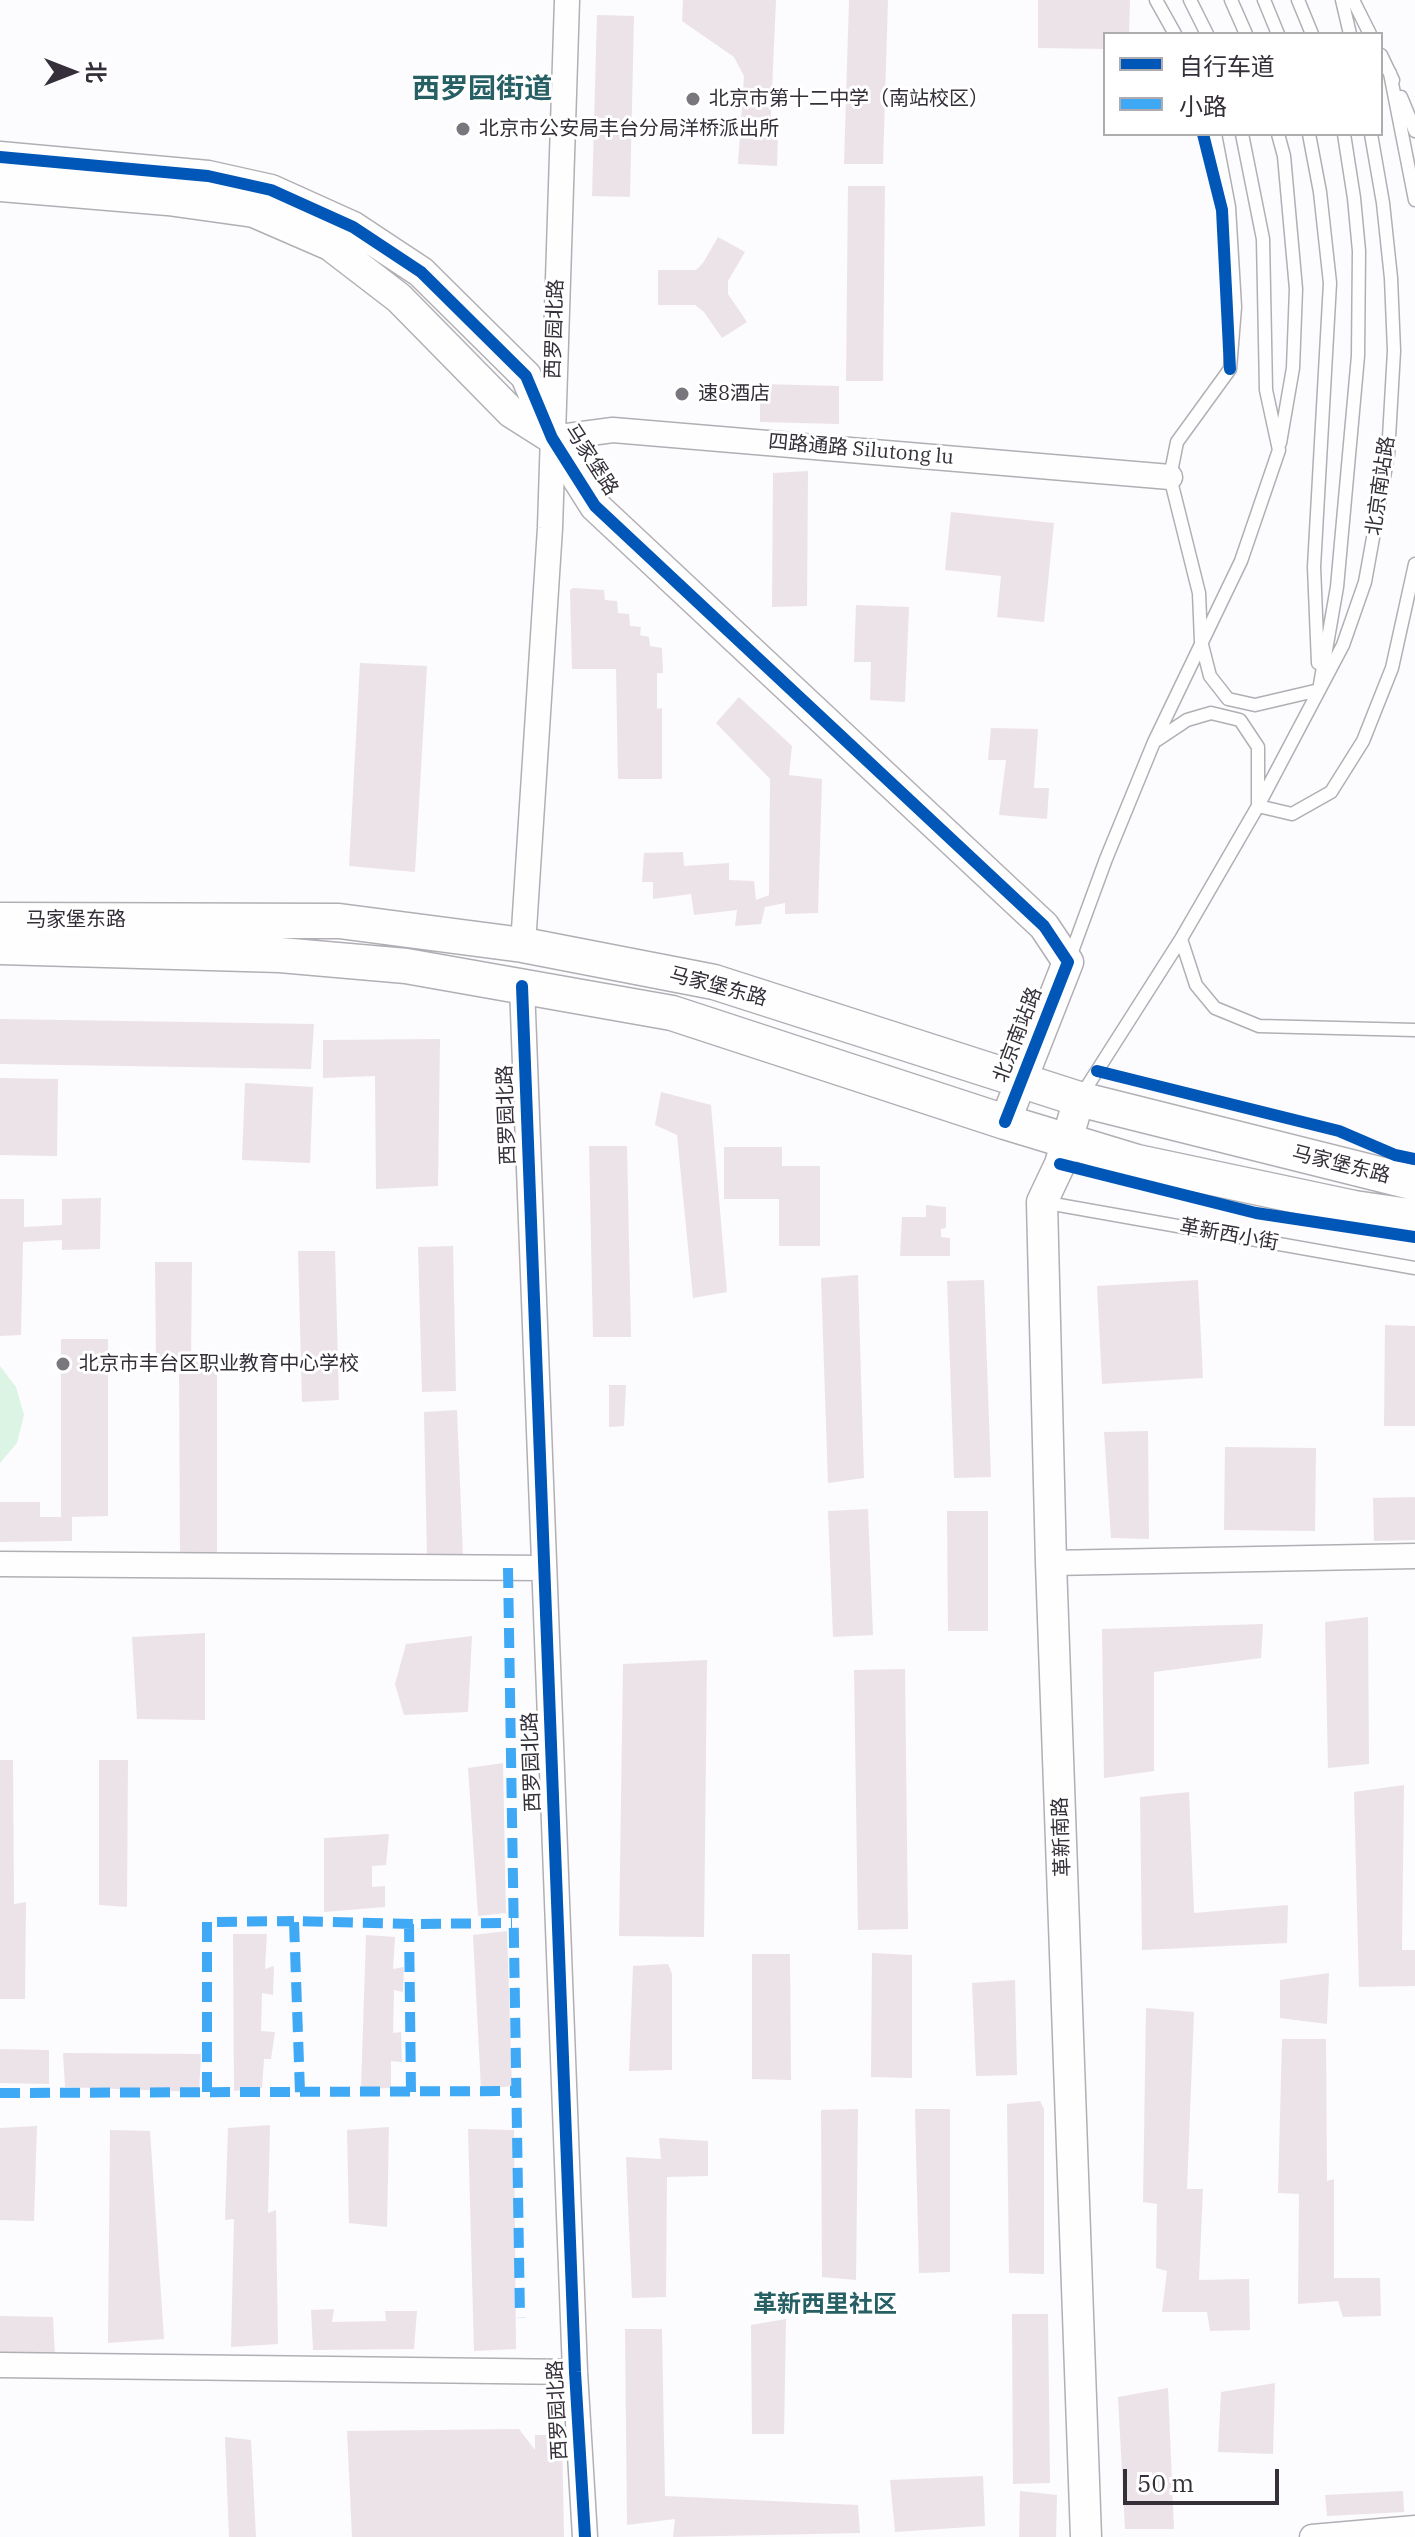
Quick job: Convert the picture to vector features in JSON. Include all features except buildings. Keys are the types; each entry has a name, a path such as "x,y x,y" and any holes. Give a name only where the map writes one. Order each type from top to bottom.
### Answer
{"main road":[{"name":"马家堡东路","path":"0,920 339,921 523,945 714,982 1079,1099 1415,1183"},
{"name":"马家堡东路","path":"0,947 280,955 406,966 672,1013 1005,1122 1140,1162 1354,1208 1415,1217"}],"street":[{"name":"西罗园北路","path":"523,945 550,528 567,0"},
{"name":"马家堡路","path":"0,157 208,176 271,190 353,227 421,272 526,376 552,438 595,506 1044,926 1068,962"},
{"name":"马家堡路","path":"0,186 168,200 254,212 330,245 399,298 511,412 552,438"},
{"name":"四路通路 Silutong lu","path":"552,438 613,430 1170,477"},
{"name":"北京南站路","path":"1005,1122 1068,962"},
{"name":"西罗园北路","path":"522,986 575,2372 585,2537"},
{"name":"革新南路","path":"1079,1099 1068,1141 1042,1202 1051,1563 1086,2537"},
{"path":"1051,1563 1415,1556"},
{"path":"0,1564 544,1568"},
{"path":"0,2365 575,2372"},
{"path":"1312,2537 1415,2528"}],"lane":[{"path":"1156,0 1174,32"},
{"path":"1190,0 1206,32"},
{"path":"1231,0 1245,32"},
{"path":"1264,0 1277,32"},
{"path":"1298,0 1311,32"},
{"path":"1342,0 1350,32"},
{"path":"1353,0 1369,32"},
{"path":"1383,59 1415,131"},
{"path":"1390,73 1415,200"},
{"name":"北京南站路","path":"1068,962 1154,742 1201,641 1199,593 1170,477 1177,442 1230,369 1235,307 1230,221 1215,136"},
{"path":"1242,136 1263,239 1266,390 1279,450"},
{"path":"1279,136 1284,156 1296,289 1293,368 1279,450 1241,561 1201,641 1210,676 1228,699 1255,705 1319,690"},
{"path":"1309,136 1320,192 1330,283 1314,567 1319,690"},
{"path":"1319,690 1337,587 1358,356 1359,251 1344,136"},
{"name":"北京南站路","path":"1079,1099 1181,939 1258,806 1343,645 1365,582 1388,455 1394,351 1391,278 1371,136"},
{"path":"1154,742 1187,720 1211,713 1240,720 1258,747 1258,806 1292,814 1331,792 1363,741 1392,668 1415,564"},
{"path":"1181,939 1196,985 1215,1008 1259,1026 1415,1030"},
{"name":"革新西小街","path":"1042,1202 1415,1268"}],"green space":[{"path":"0,1366 16,1387 24,1415 17,1443 0,1463"}],"marked path":[{"path":"508,1568 520,2318"},
{"path":"207,2092 207,1922 294,1921"},
{"path":"300,2092 294,1921 414,1924"},
{"path":"411,2092 409,1924 512,1923"},
{"path":"0,2093 516,2091"}],"cycle path":[{"path":"1204,136 1222,210 1230,369"},
{"path":"0,157 208,176 271,190 353,227 421,272 526,376 552,438 595,506 1044,926 1068,962 1005,1122"},
{"path":"522,986 575,2372 585,2537"},
{"path":"1097,1071 1339,1131 1395,1155 1415,1159"},
{"path":"1060,1164 1256,1213 1415,1237"}],"place":[{"name":"北京市第十二中学（南站校区）","path":"693,99"},
{"name":"北京市公安局丰台分局洋桥派出所","path":"463,129"},
{"name":"速8酒店","path":"682,394"},
{"name":"北京市丰台区职业教育中心学校","path":"63,1364"}],"district":[{"name":"西罗园街道","path":"482,90"},
{"name":"革新西里社区","path":"825,2305"}]}
